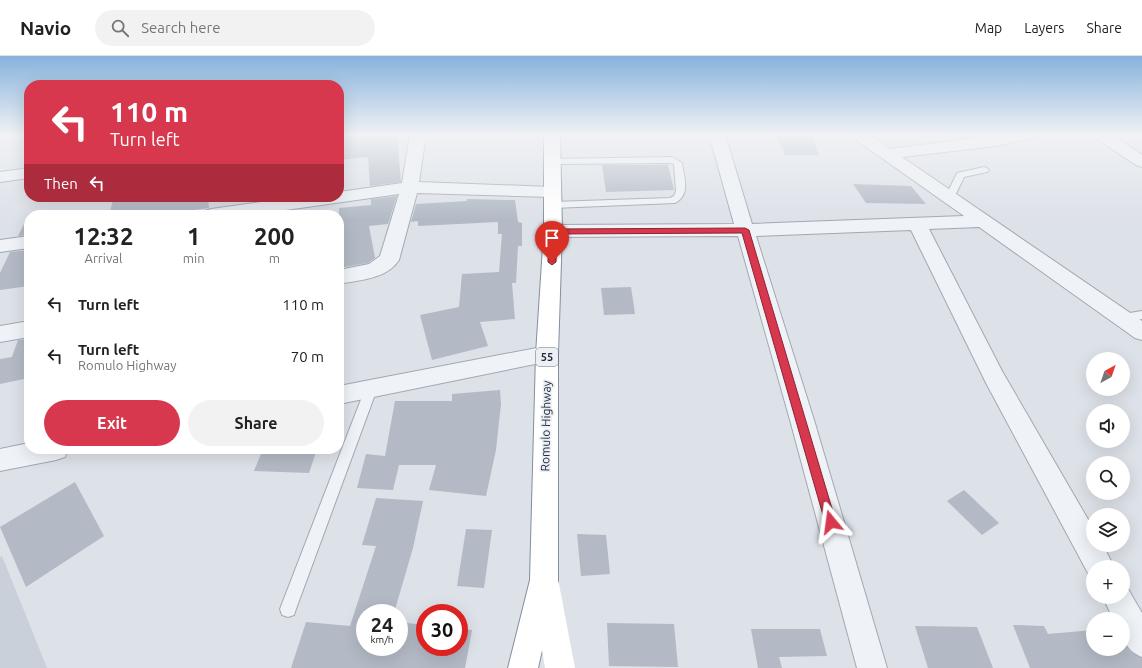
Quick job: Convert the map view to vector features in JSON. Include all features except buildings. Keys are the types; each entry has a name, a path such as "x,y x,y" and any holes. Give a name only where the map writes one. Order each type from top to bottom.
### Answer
{"main road":[{"name":"Romulo Highway","path":"523,668 544,580 547,354 553,231 552,163"},
{"path":"544,580 560,668"}],"street":[{"path":"344,276 374,270 390,260 410,187 414,163"},
{"path":"725,163 802,420 872,668"},
{"path":"899,163 1142,332"},
{"path":"0,177 24,174"},
{"path":"344,196 410,187 552,199"},
{"path":"246,210 303,202"},
{"path":"553,231 745,230 983,221"},
{"path":"917,224 994,377 1096,560"},
{"path":"0,246 24,243"},
{"path":"0,334 24,330"},
{"path":"344,394 547,354"},
{"path":"0,460 31,454"},
{"path":"1121,604 1142,642"}],"lane":[{"path":"552,199 672,200 678,198 682,191 677,163"},
{"path":"950,198 960,175 984,170"},
{"path":"1121,318 1142,315"},
{"path":"288,608 371,389"}],"shaded area":[{"path":"2,556 47,668 0,668 0,557"}],"route":[{"path":"552,262 553,231 745,230 831,522"}]}
